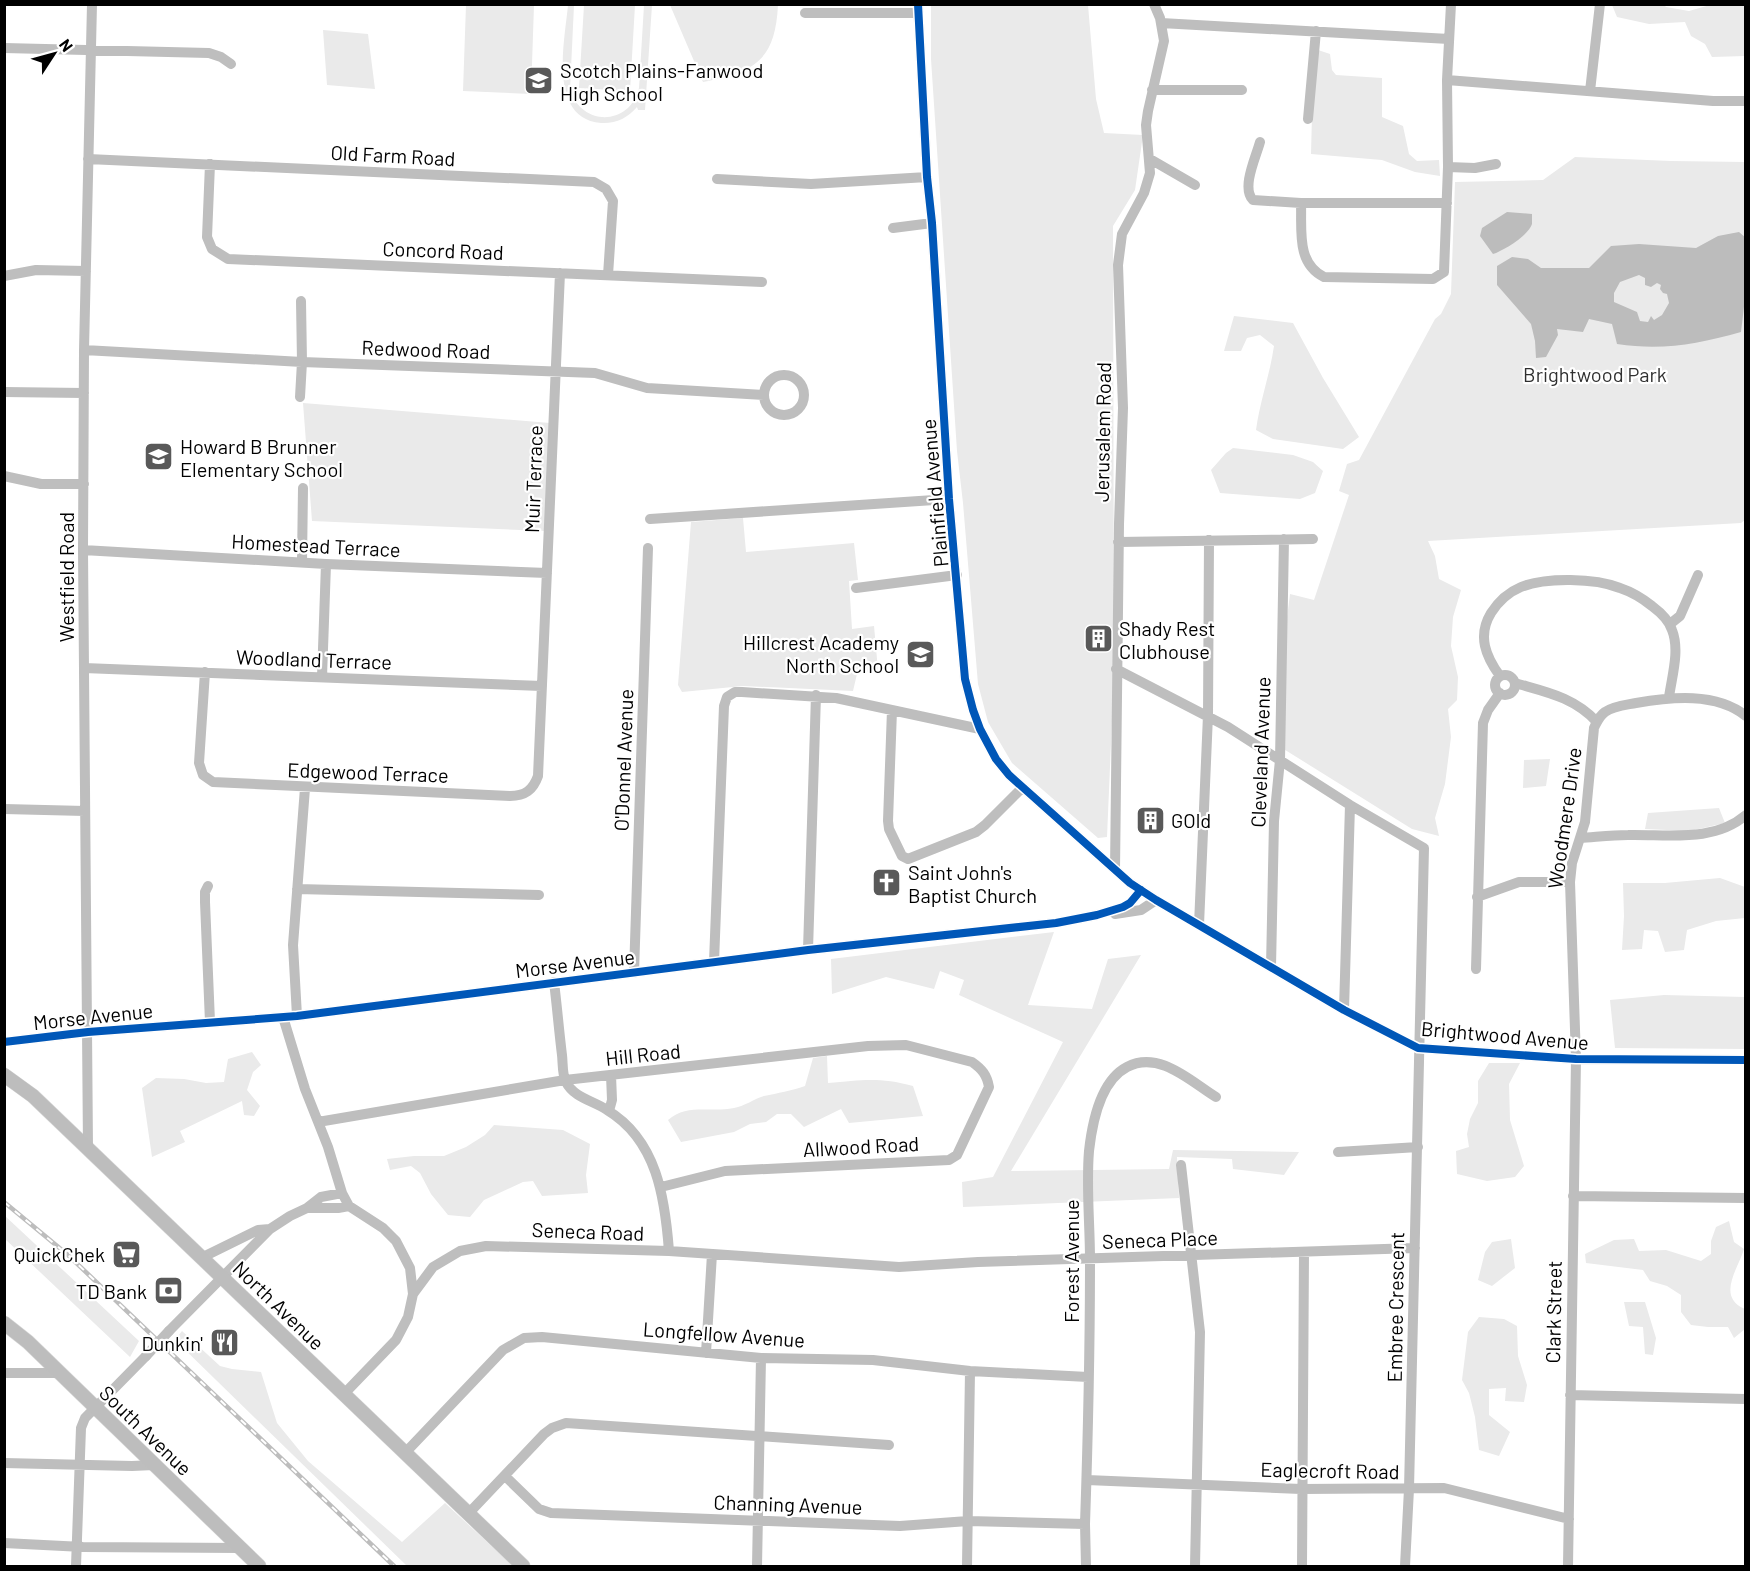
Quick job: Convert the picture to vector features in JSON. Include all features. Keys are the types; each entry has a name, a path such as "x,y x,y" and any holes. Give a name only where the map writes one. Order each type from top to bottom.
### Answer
{"main road":[{"name":"North Avenue","path":"4,1075 33,1096 523,1566"},
{"name":"South Avenue","path":"4,1323 28,1342 259,1566"}],"street":[{"name":"Westfield Road","path":"88,1149 83,550 84,350 92,4"},
{"name":"Jerusalem Road","path":"1115,870 1118,542 1123,408 1118,265 1122,234 1148,182 1150,159 1146,125 1152,90 1164,48 1161,24 1154,4"},
{"path":"1301,203 1305,259 1313,270 1324,277 1433,279 1442,276 1446,267 1447,80 1451,4"},
{"path":"1590,91 1600,4"},
{"path":"804,14 919,9"},
{"name":"Plainfield Avenue","path":"919,9 927,177 932,223 949,499 965,679 970,702 980,729 996,759 1022,788 1115,870 1156,900"},
{"path":"1161,24 1449,39"},
{"path":"1308,119 1316,31"},
{"path":"4,48 209,53 231,64"},
{"path":"1447,80 1746,101"},
{"path":"1152,90 1242,90"},
{"path":"1260,142 1247,187 1249,196 1257,201 1447,203"},
{"name":"Old Farm Road","path":"88,159 594,182 606,189 613,201 608,275"},
{"path":"1150,159 1195,185"},
{"name":"Concord Road","path":"210,164 207,237 212,249 228,259 762,282"},
{"path":"1448,167 1475,168 1496,164"},
{"path":"717,179 811,184 927,177"},
{"path":"893,228 932,223"},
{"path":"4,276 36,270 86,271"},
{"name":"Muir Terrace","path":"542,686 560,273"},
{"path":"300,397 301,301"},
{"name":"Redwood Road","path":"84,350 302,362 595,373 647,388 764,395"},
{"path":"4,392 84,393"},
{"path":"4,476 41,484 84,484"},
{"path":"302,562 303,488"},
{"path":"650,519 949,499"},
{"name":"Cleveland Avenue","path":"1271,967 1274,821 1280,760 1284,539"},
{"path":"1118,542 1312,539"},
{"path":"1199,925 1208,715 1209,540"},
{"name":"O'Donnel Avenue","path":"634,973 648,548"},
{"name":"Homestead Terrace","path":"83,550 326,564 547,573"},
{"path":"322,677 326,564"},
{"path":"856,588 957,575"},
{"path":"1670,624 1680,616 1698,575"},
{"path":"1500,676 1489,661 1484,640 1486,624 1500,601 1528,584 1569,580 1606,584 1619,587 1644,600 1664,616 1670,624 1676,644 1669,697"},
{"name":"Woodland Terrace","path":"84,668 542,686"},
{"path":"1116,669 1208,715 1350,805 1344,1010"},
{"name":"Edgewood Terrace","path":"205,672 199,762 203,776 213,783 220,784 305,788 510,796 523,794 532,788 538,776 542,686"},
{"path":"1500,676 1509,676 1515,683 1568,699 1597,722"},
{"path":"1500,676 1496,685 1500,693"},
{"path":"1500,693 1509,694 1514,690 1515,683"},
{"path":"714,962 724,706 730,694 742,692 816,696 980,729"},
{"path":"1476,969 1484,723 1488,710 1500,693"},
{"path":"808,950 816,696"},
{"name":"Woodmere Drive","path":"1576,1059 1570,882 1572,863 1585,822 1593,737 1597,722 1605,712 1613,708 1669,697 1718,702 1731,706 1746,716"},
{"path":"892,710 888,821 889,829 902,856 913,857 976,831 1022,788"},
{"path":"297,1016 293,945 305,788"},
{"name":"Embree Crescent","path":"1350,805 1424,848 1409,1489 1405,1566"},
{"path":"4,809 86,812"},
{"path":"1580,838 1702,834 1725,828 1746,814"},
{"path":"1477,897 1519,882 1570,882"},
{"path":"208,886 205,892 205,902 210,1022"},
{"path":"297,889 539,895"},
{"name":"Morse Avenue","path":"4,1042 88,1032 297,1016 808,950 1056,923 1097,915 1130,903 1141,890"},
{"name":"Morse Avenue","path":"1097,915 1106,916 1141,910 1156,900"},
{"name":"Brightwood Avenue","path":"1156,900 1344,1010 1418,1048 1576,1059 1746,1060"},
{"path":"554,982 565,1080 576,1094 609,1111 635,1132 644,1144 661,1187 666,1207 669,1251"},
{"path":"283,1017 305,1089 342,1193 349,1206 390,1234 410,1268 413,1294"},
{"name":"Hill Road","path":"318,1122 565,1080 887,1045 906,1046 972,1062"},
{"name":"Clark Street","path":"1568,1566 1576,1059"},
{"name":"Allwood Road","path":"661,1187 724,1171 949,1160 957,1155 989,1087 988,1078 972,1062"},
{"name":"Forest Avenue","path":"1086,1566 1089,1151 1098,1110 1111,1081 1128,1066 1137,1063 1151,1062 1169,1067 1216,1097"},
{"path":"609,1111 612,1100 611,1075"},
{"path":"1338,1152 1418,1147"},
{"path":"1181,1165 1200,1332 1195,1566"},
{"path":"76,1566 81,1428 85,1418 270,1229 307,1208 321,1197 342,1193"},
{"path":"1574,1196 1746,1198"},
{"path":"307,1208 349,1206"},
{"path":"201,1258 258,1230 270,1229"},
{"name":"Seneca Road","path":"344,1394 396,1341 408,1317 413,1294 433,1268 460,1251 486,1246 669,1251 906,1267"},
{"name":"Seneca Place","path":"906,1267 978,1262 1415,1248"},
{"path":"1302,1566 1304,1252"},
{"path":"706,1353 712,1254"},
{"path":"410,1268 420,1270 433,1268"},
{"name":"Longfellow Avenue","path":"405,1453 503,1350 524,1338 542,1337 761,1358 873,1360 970,1371 1088,1377"},
{"path":"757,1566 761,1358"},
{"path":"968,1566 970,1371"},
{"path":"4,1373 59,1372"},
{"path":"1570,1395 1746,1399"},
{"path":"468,1514 544,1434 560,1424 889,1445"},
{"path":"4,1463 154,1465"},
{"name":"Channing Avenue","path":"505,1476 534,1505 545,1512 900,1526 968,1521 1085,1524"},
{"name":"Eaglecroft Road","path":"1087,1480 1302,1489 1444,1488 1569,1519"},
{"path":"4,1543 240,1548"}],"green space":[{"path":"466,5 534,5 531,94 463,91"},
{"path":"568,5 574,5 570,90 576,102 585,111 595,116 606,117 626,110 634,101 639,88 644,5 652,5 645,110 638,110 637,107 621,119 601,123 584,118 573,107 566,93 563,75"},
{"path":"584,5 635,5 630,91 579,88"},
{"path":"670,5 778,5 772,40 758,61 736,73 703,82"},
{"path":"931,5 1088,5 1096,99 1104,133 1143,135 1135,190 1113,226 1114,674 1107,837 1098,838 1012,763 988,722 978,684 957,451 931,59"},
{"path":"1612,5 1664,5 1689,11 1710,5 1745,5 1745,56 1712,57 1705,44 1691,36 1685,22 1649,24 1617,17"},
{"path":"323,30 368,34 375,89 327,85"},
{"path":"1318,50 1330,54 1332,70 1336,75 1382,78 1382,117 1403,126 1409,154 1417,161 1439,160 1440,176 1415,172 1382,160 1311,154"},
{"name":"Brightwood Park","path":"1575,157 1745,162 1745,520 1741,523 1428,541 1435,556 1439,579 1461,590 1453,617 1451,646 1458,677 1457,700 1448,709 1451,737 1445,784 1435,818 1439,836 1412,829 1282,748 1286,626 1290,594 1314,600 1349,495 1339,491 1347,464 1359,460 1435,319 1441,314 1451,294 1455,182 1543,180"},
{"path":"1234,316 1293,323 1359,437 1343,449 1273,439 1256,430 1274,346 1260,335 1247,338 1241,351 1224,351"},
{"path":"303,403 550,423 545,531 312,521"},
{"path":"1233,448 1293,455 1313,462 1323,471 1315,493 1300,499 1220,493 1211,470"},
{"path":"743,518 746,552 854,543 858,580 849,581 852,629 874,626 878,670 857,674 853,691 743,686 682,692 678,685 691,522"},
{"path":"1550,759 1546,786 1523,788 1524,760"},
{"path":"1719,808 1725,823 1690,831 1645,829 1648,813"},
{"path":"1720,878 1745,887 1745,918 1716,921 1687,930 1684,950 1665,952 1658,931 1644,930 1642,949 1622,950 1623,883 1665,883"},
{"path":"1054,932 1028,1005 1092,1009 1108,959 1141,955 1011,1171 1169,1169 1173,1150 1299,1152 1284,1175 1233,1169 1232,1159 1177,1157 1179,1198 963,1207 962,1182 993,1177 1063,1042 959,995 964,980 940,971 934,989 886,977 832,994 831,959"},
{"path":"1664,995 1745,997 1745,1049 1615,1048 1610,1000"},
{"path":"252,1052 261,1065 253,1072 247,1090 260,1106 254,1116 244,1115 242,1101 180,1131 185,1142 152,1157 142,1088 156,1078 206,1083 224,1082 228,1059"},
{"path":"827,1056 828,1083 881,1080 913,1086 923,1116 849,1123 841,1109 804,1127 791,1114 777,1114 766,1122 750,1124 734,1132 681,1142 668,1120 691,1110 734,1108 764,1096 805,1086 813,1058"},
{"path":"1489,1063 1520,1063 1509,1084 1510,1120 1524,1166 1515,1177 1487,1181 1457,1174 1456,1151 1469,1147 1467,1134 1470,1119 1478,1103 1478,1081"},
{"path":"494,1125 563,1130 590,1144 586,1175 588,1193 542,1196 533,1181 523,1182 484,1200 470,1217 448,1215 431,1194 420,1173 411,1166 390,1170 387,1159 444,1156 466,1147 485,1135"},
{"path":"4,1215 139,1341 130,1357 5,1239"},
{"path":"1729,1221 1734,1242 1744,1249 1730,1290 1736,1304 1745,1309 1745,1329 1734,1338 1728,1327 1691,1325 1681,1312 1681,1295 1667,1286 1650,1281 1643,1270 1586,1263 1585,1254 1614,1240 1634,1239 1639,1251 1666,1250 1701,1261 1711,1254 1711,1241 1716,1227"},
{"path":"1511,1239 1515,1268 1492,1286 1478,1280 1485,1252 1492,1242"},
{"path":"1624,1302 1645,1302 1656,1338 1653,1355 1645,1354 1643,1327 1629,1326"},
{"path":"1479,1317 1504,1319 1517,1326 1518,1356 1527,1385 1524,1402 1505,1401 1506,1388 1489,1389 1489,1415 1510,1432 1499,1456 1479,1450 1475,1417 1469,1393 1462,1380 1468,1332"},
{"path":"182,1331 220,1366 261,1372 277,1423 308,1461 402,1542 445,1503 513,1566 407,1566 175,1340"}],"shaded area":[{"path":"1507,212 1532,214 1532,224 1521,238 1493,254 1480,236 1482,228"},
{"path":"1739,232 1746,238 1746,290 1741,332 1710,340 1650,347 1617,344 1612,324 1589,319 1583,332 1557,329 1558,335 1546,357 1536,358 1531,324 1497,285 1497,266 1512,257 1528,259 1541,268 1589,268 1611,246 1639,244 1696,248 1718,236","holes":["1639,275 1645,278 1645,285 1651,287 1657,283 1661,285 1660,289 1667,294 1669,303 1662,315 1654,320 1651,316 1648,322 1640,321 1637,312 1614,302 1614,293 1620,282"]}],"railway":[{"path":"4,1202 68,1255 394,1566"}],"cycle path":[{"path":"918,4 927,177 932,223 949,499 965,679 980,729 996,759 1009,775 1130,883 1344,1010 1418,1048 1576,1059 1746,1060"},
{"path":"4,1042 88,1032 297,1016 808,950 1056,923 1123,907 1130,903 1141,890"}],"place":[{"name":"Scotch Plains-Fanwood High School","path":"539,81"},
{"name":"Howard B Brunner Elementary School","path":"159,457"},
{"name":"Shady Rest Clubhouse","path":"1098,639"},
{"name":"Hillcrest Academy North School","path":"920,654"},
{"name":"GOld","path":"1150,820"},
{"name":"Saint John's Baptist Church","path":"887,883"},
{"name":"QuickChek","path":"126,1254"},
{"name":"TD Bank","path":"168,1291"},
{"name":"Dunkin'","path":"224,1343"}]}
